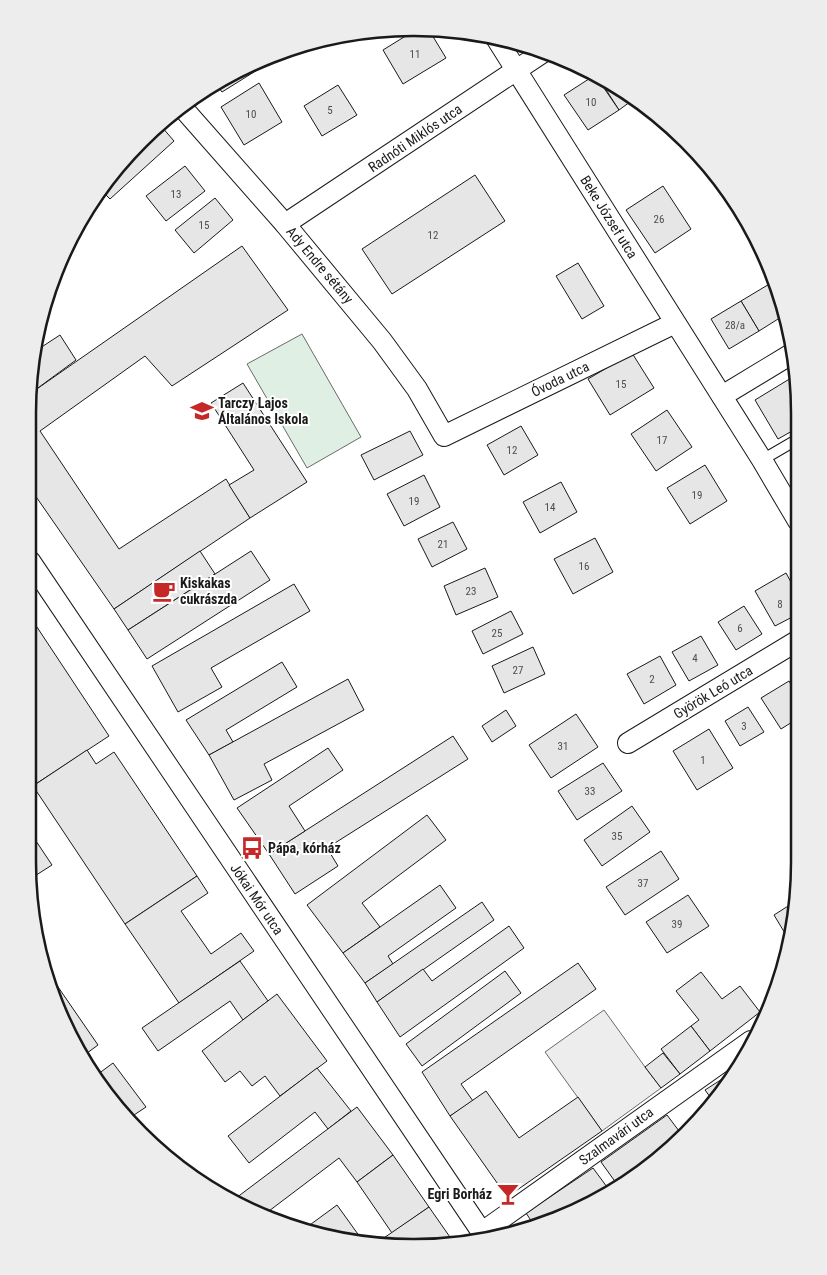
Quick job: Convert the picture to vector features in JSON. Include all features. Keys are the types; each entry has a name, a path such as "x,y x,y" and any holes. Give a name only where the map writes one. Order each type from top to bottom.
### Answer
{"street":[{"name":"Beke József utca","path":"501,47 722,396 791,509"},
{"name":"Radnóti Miklós utca","path":"286,224 536,56"},
{"name":"Ady Endre sétány","path":"187,112 286,224 382,341 417,389 444,436"},
{"name":"Óvoda utca","path":"444,436 675,323"},
{"path":"722,396 787,357"},
{"name":"Jókai Mór utca","path":"36,570 482,1233"},
{"name":"Györök Leó utca","path":"628,742 791,645"},
{"name":"Szalmavári utca","path":"487,1232 742,1047"}],"lane":[{"path":"762,460 791,443"}],"green space":[{"path":"302,334 361,437 307,468 247,364"}],"shaded area":[{"path":"604,1010 661,1088 602,1131 545,1052"}],"building":[{"path":"405,36 433,37 446,58 403,84 383,50"},
{"path":"255,71 222,92 220,90"},
{"path":"588,79 604,88 619,110 588,130 564,95"},
{"path":"259,83 282,122 244,145 221,107"},
{"path":"338,85 357,115 322,136 304,106"},
{"path":"606,89 628,103 619,110"},
{"path":"165,130 174,141 110,199 106,195 114,184"},
{"path":"185,166 205,191 166,221 146,196"},
{"path":"475,175 505,221 392,294 362,249"},
{"path":"663,186 691,229 655,253 626,210"},
{"path":"215,198 233,220 194,253 175,230"},
{"path":"242,246 288,310 172,386 145,356 40,431 119,549 226,479 250,518 114,609 36,497 37,389"},
{"path":"578,263 604,306 582,319 556,276"},
{"path":"768,285 779,319 759,331 741,301"},
{"path":"741,301 759,331 729,349 711,319"},
{"path":"60,335 76,360 37,389 39,364 42,347"},
{"path":"632,353 654,388 610,415 588,379"},
{"path":"789,379 791,432 778,439 755,400"},
{"path":"243,383 307,482 250,518 229,485 254,470 211,403"},
{"path":"667,410 692,447 656,471 631,434"},
{"path":"521,426 538,455 504,475 487,445"},
{"path":"410,431 423,455 374,480 361,455"},
{"path":"705,465 727,501 690,524 667,488"},
{"path":"424,475 440,507 404,526 387,494"},
{"path":"561,482 577,512 540,533 523,502"},
{"path":"453,522 467,549 432,567 418,539"},
{"path":"595,538 613,572 573,594 554,559"},
{"name":"Kiskakas cukrászda","path":"200,551 215,574 128,630 114,609"},
{"path":"251,551 270,580 147,659 128,630"},
{"path":"485,568 498,597 456,615 444,586"},
{"path":"786,573 791,582 791,618 775,626 755,591"},
{"path":"294,584 310,611 211,668 222,687 178,712 152,666"},
{"path":"744,606 762,634 736,650 718,622"},
{"path":"511,611 523,634 483,654 472,631"},
{"path":"36,626 109,736 36,784"},
{"path":"701,636 718,665 689,681 672,652"},
{"path":"533,647 545,674 504,693 492,666"},
{"path":"660,656 676,685 644,704 627,674"},
{"path":"282,662 297,687 226,730 233,742 209,755 186,720"},
{"path":"348,679 364,710 264,764 272,780 234,800 209,755"},
{"path":"789,681 791,684 791,723 781,729 761,698"},
{"path":"748,707 764,732 740,746 725,721"},
{"path":"506,710 516,726 492,742 482,726"},
{"path":"576,714 598,747 551,778 529,745"},
{"path":"709,729 733,768 697,790 673,751"},
{"path":"453,736 468,759 327,848 338,866 295,894 269,854"},
{"path":"328,748 343,770 289,806 305,831 269,854 237,808"},
{"path":"87,750 96,764 114,752 197,876 125,924 36,790 36,784"},
{"path":"603,763 622,791 577,820 558,791"},
{"path":"632,806 650,832 602,866 584,840"},
{"path":"427,815 446,840 362,903 380,927 343,953 307,905"},
{"path":"36,841 52,865 37,875"},
{"path":"661,851 679,879 625,915 606,887"},
{"path":"197,876 208,893 181,911 211,954 241,933 254,951 179,1003 125,924"},
{"path":"440,885 456,908 388,956 393,964 365,983 343,953"},
{"path":"688,895 709,926 667,953 646,922"},
{"path":"482,902 494,920 377,1002 365,983"},
{"path":"788,906 784,932 774,915"},
{"path":"509,926 524,948 400,1037 377,1002 423,969 432,981"},
{"path":"240,961 268,1001 243,1020 230,1001 158,1051 142,1028"},
{"path":"578,963 596,989 461,1084 473,1101 450,1116 422,1072"},
{"path":"505,971 521,993 422,1066 406,1044"},
{"path":"701,972 722,999 740,986 760,1011 710,1051 691,1026 699,1020 676,991"},
{"path":"57,985 98,1045 88,1052 75,1028"},
{"path":"277,994 327,1061 280,1096 265,1076 252,1086 240,1071 225,1082 202,1051"},
{"path":"691,1026 710,1051 680,1074 661,1049"},
{"path":"663,1053 680,1074 661,1088 645,1067"},
{"path":"113,1063 146,1107 134,1115 101,1072"},
{"path":"317,1068 351,1111 328,1129 315,1112 249,1163 228,1136"},
{"path":"721,1080 709,1096 705,1090"},
{"path":"486,1091 519,1138 578,1097 602,1131 507,1197 450,1116"},
{"path":"357,1107 393,1155 357,1182 339,1158 270,1210 239,1196"},
{"path":"667,1115 678,1130 643,1161 614,1180 601,1162"},
{"path":"393,1155 429,1207 392,1233 357,1182"},
{"path":"593,1168 606,1186 580,1200 535,1219 531,1220 526,1213"},
{"path":"337,1205 359,1235 340,1232 311,1224"},
{"path":"429,1207 450,1237 414,1239 384,1238"}],"place":[{"name":"Tarczy Lajos Általános Iskola","path":"202,411"},
{"name":"Kiskakas cukrászda","path":"164,591"},
{"name":"Pápa, kórház","path":"252,848"},
{"name":"Egri Borház","path":"508,1194"}]}
